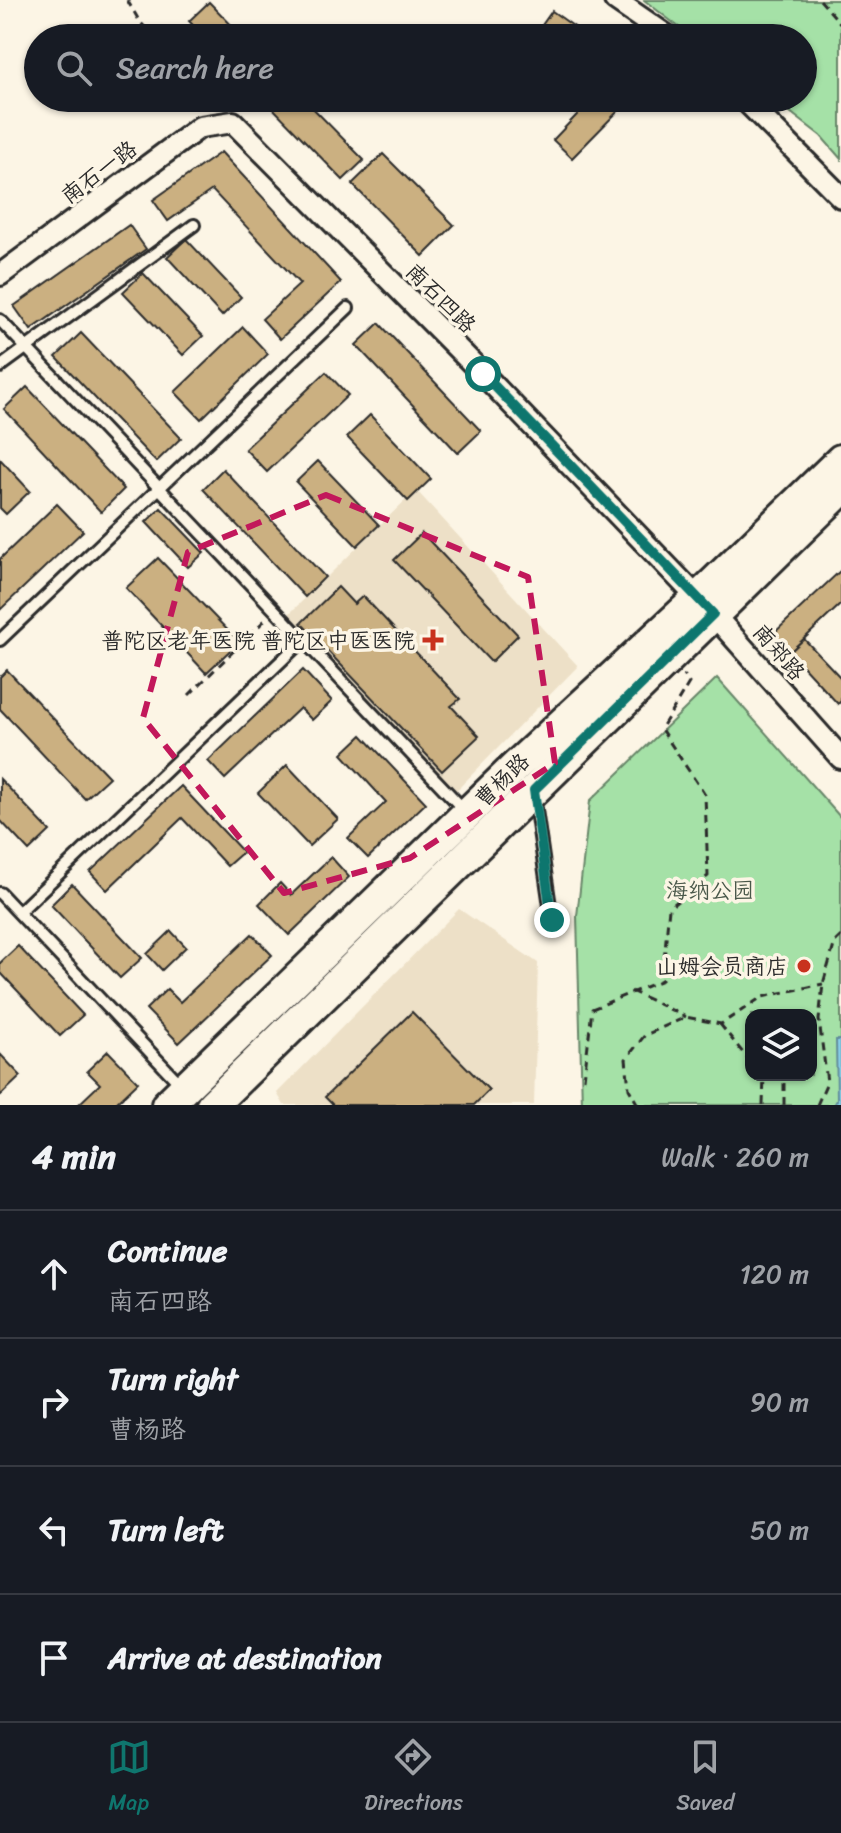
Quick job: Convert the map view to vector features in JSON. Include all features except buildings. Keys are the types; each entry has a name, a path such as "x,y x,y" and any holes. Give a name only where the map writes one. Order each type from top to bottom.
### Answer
{"main road":[{"name":"曹杨路","path":"212,1105 672,655 706,606 841,460"},
{"name":"曹杨路","path":"175,1096 467,813 841,490"}],"street":[{"path":"615,0 650,24"},
{"path":"757,112 841,197"},
{"name":"南石一路","path":"0,275 200,127 233,122"},
{"name":"南石四路","path":"233,122 483,374 706,606"},
{"name":"南郑路","path":"706,606 841,758"}],"lane":[{"path":"0,367 194,225"},
{"path":"0,640 348,308"},
{"path":"0,320 467,813"},
{"path":"19,912 303,640"},
{"path":"534,790 552,920"},
{"path":"0,893 175,1096"}],"path":[{"path":"127,0 142,24"},
{"path":"820,0 841,24"},
{"path":"189,695 275,611"},
{"path":"584,1079 592,1009 662,980 669,908 708,876 705,795 661,729 689,683 672,655"},
{"path":"817,1105 827,1082 819,1020 823,984 835,942 841,936"},
{"path":"721,1024 762,997 823,984"},
{"path":"631,991 686,1017 721,1024 745,1055"},
{"path":"638,1105 629,1089 626,1059 645,1035 686,1017"},
{"path":"763,1081 764,1105"},
{"path":"784,1081 784,1105"}],"highlighted area":[{"path":"326,495 528,577 555,763 410,858 284,893 143,718 188,552"}],"shaded area":[{"name":"普陀区老年医院 普陀区中医医院","path":"416,490 578,666 455,792 289,614"},
{"path":"459,909 538,963 534,1105 284,1105 277,1093"}],"green space":[{"path":"644,0 841,0 841,159 821,136 790,112 817,112 817,24 675,24"},
{"name":"海纳公园","path":"717,678 841,818 841,1105 582,1105 577,916 590,801"}],"water":[{"path":"836,1040 841,1040 841,1105 834,1105 837,1100"}],"place":[{"name":"普陀区老年医院 普陀区中医医院","path":"433,640"},
{"name":"山姆会员商店","path":"804,966"}],"route":[{"path":"483,374 713,614 534,790 552,920"}]}
